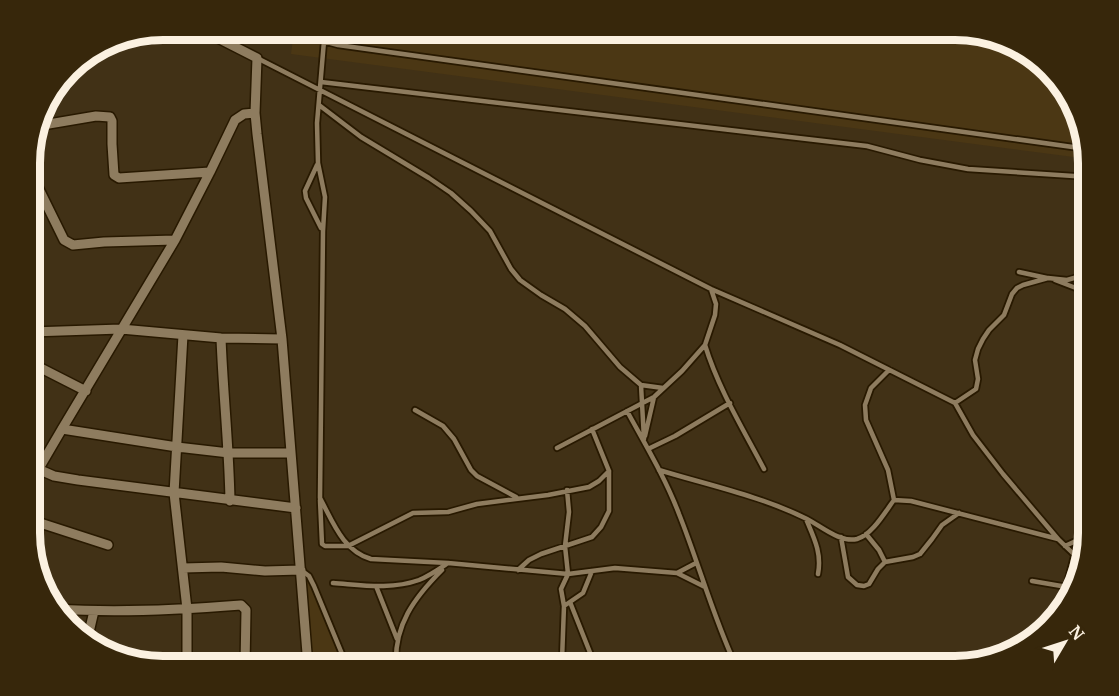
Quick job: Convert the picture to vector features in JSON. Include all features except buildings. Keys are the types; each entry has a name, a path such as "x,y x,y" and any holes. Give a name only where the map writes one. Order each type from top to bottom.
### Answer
{"street":[{"path":"223,41 257,58 255,113 282,339 307,656"},
{"path":"40,461 86,391 175,240 235,120 244,114 255,113"},
{"path":"47,124 96,116 110,117 114,175 119,178 210,172"},
{"path":"40,191 64,240 73,245 175,240"},
{"path":"40,332 121,329 221,338 282,339"},
{"path":"183,335 174,493 187,609 187,656"},
{"path":"221,338 230,501"},
{"path":"40,368 86,391"},
{"path":"62,429 229,453 291,453"},
{"path":"40,470 54,476 296,508"},
{"path":"40,523 108,545"},
{"path":"183,568 301,570"},
{"path":"68,610 187,609 241,605 246,610 245,656"},
{"path":"89,630 94,611"}],"lane":[{"path":"609,471 589,487 477,504 448,512 413,513 348,546 322,544 320,498 325,197 318,164 317,123 324,41 338,45 1077,148"},
{"path":"257,58 711,289 829,340 955,403 973,435 1003,474 1074,556 1067,585"},
{"path":"321,82 867,146 920,160 968,169 1078,176"},
{"path":"318,105 361,137 451,193 490,231 511,269 520,280 565,309 585,326 620,367 642,385 663,388"},
{"path":"318,164 305,190 306,198 323,231"},
{"path":"1019,272 1067,280 1078,277"},
{"path":"955,403 976,389 978,379 975,360 978,349 989,330 1004,315 1012,294 1017,288 1048,278 1078,289"},
{"path":"556,448 654,397 682,371 705,345 715,315 716,304 711,289"},
{"path":"705,345 730,403 764,469"},
{"path":"889,370 871,388 865,405 866,420 888,470 894,500"},
{"path":"642,385 644,441"},
{"path":"644,441 654,397"},
{"path":"648,449 675,436 730,403"},
{"path":"415,410 443,426 477,476 517,498"},
{"path":"627,411 679,513 730,654"},
{"path":"518,570 529,560 541,554 592,537 601,528 609,511 609,471 592,429"},
{"path":"659,470 750,497 806,518 841,537 856,539 866,534 894,500"},
{"path":"561,656 564,606 561,589 568,574 565,546 570,512 567,490"},
{"path":"320,498 348,546 362,556 371,559 448,563 568,574 615,568 676,573 705,587"},
{"path":"894,500 911,501 1058,539"},
{"path":"841,537 848,577 856,585 864,586 869,584 885,562 920,554 942,525 959,513"},
{"path":"806,518 818,547 818,574"},
{"path":"321,529 333,522"},
{"path":"866,534 885,562"},
{"path":"1065,546 1078,540"},
{"path":"333,583 395,586 420,580 448,563"},
{"path":"396,656 397,639 405,616 418,597 448,563"},
{"path":"676,573 696,563"},
{"path":"301,570 309,576 343,656"},
{"path":"564,606 583,592 592,571"},
{"path":"1032,581 1066,587"},
{"path":"376,586 397,639"},
{"path":"570,602 592,655"}],"shaded area":[{"path":"956,40 972,42 1003,50 1017,57 1048,82 1066,109 1072,124 1078,158 291,54 293,41"},
{"path":"315,578 346,656 308,656 301,580"}]}
